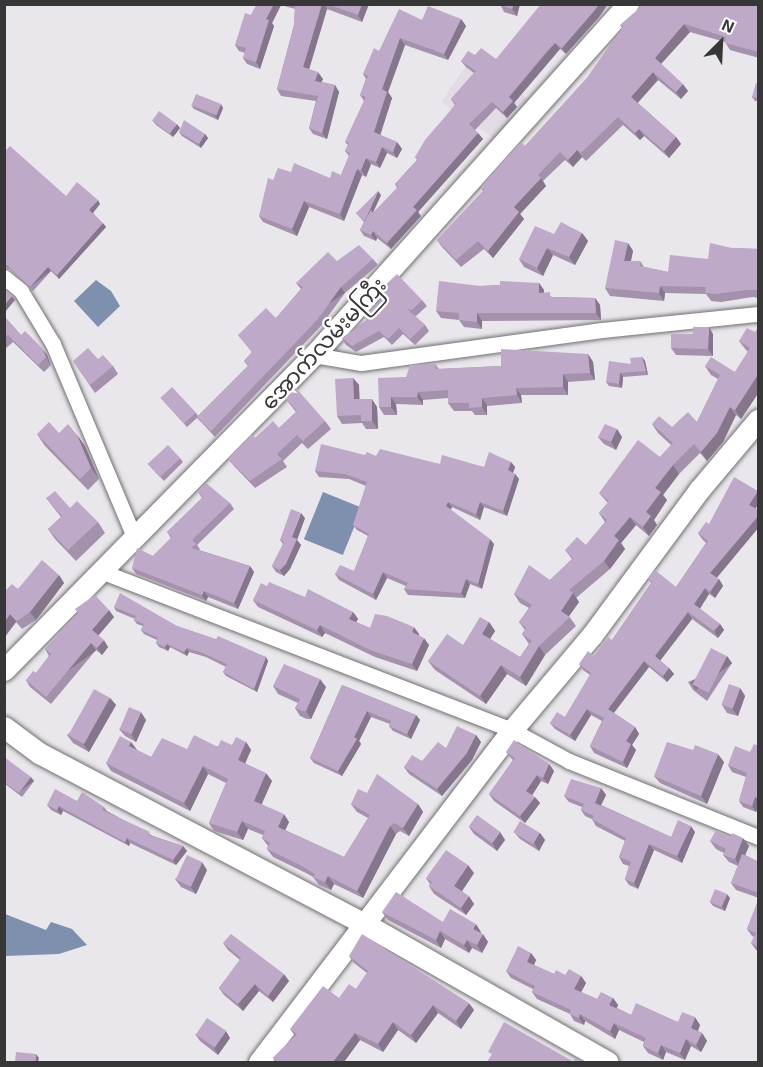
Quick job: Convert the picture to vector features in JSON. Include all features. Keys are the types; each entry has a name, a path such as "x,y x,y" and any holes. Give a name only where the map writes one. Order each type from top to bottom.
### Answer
{"main road":[{"name":"အောက်လမ်းမကြီး","path":"4,670 103,572 314,355 628,4"},
{"path":"259,1062 512,730 592,635 699,490 759,420"},
{"path":"4,727 39,753 109,792 365,924 608,1062"}],"street":[{"path":"4,277 21,291 53,344 135,539"},
{"path":"314,355 361,363 602,330 759,314"},
{"path":"103,572 512,730 569,761 759,837"}],"shaded area":[{"path":"473,55 531,101 498,141 441,102"}],"water":[{"path":"96,280 111,291 120,306 98,327 74,301"},
{"path":"323,492 362,508 343,555 304,539"},
{"path":"5,914 46,930 51,922 72,929 87,945 59,954 5,956"}],"building":[{"path":"257,4 274,4 266,19 269,20 256,62 243,58 246,48 235,45 245,13 251,15"},
{"path":"295,4 322,4 303,67 318,72 315,81 335,85 322,133 309,128 318,96 277,89 294,25"},
{"path":"327,4 362,4 358,15"},
{"path":"500,4 514,4 512,9"},
{"path":"541,4 599,4 562,48 555,43 547,51 509,97 513,101 503,112 492,102 469,124 478,133 413,207 417,210 387,243 373,231 371,235 360,230 371,210 373,213 398,187 395,184 418,159 415,157 425,140 456,104 451,99 476,71 461,61 468,51 475,55 481,48 496,59"},
{"path":"644,4 759,4 759,52 725,43 726,37 684,24 655,58 683,84 676,92 653,72 631,97 676,137 664,151 639,129 635,133 618,117 581,153 577,150 568,160 560,152 538,175 541,178 514,207 519,212 488,251 478,241 456,260 437,240 484,190 481,187 506,158 521,142 525,146 587,78 623,27 620,25"},
{"path":"428,6 461,19 444,54 400,38 382,89 387,92 374,132 397,142 393,152 382,147 376,162 366,158 361,170 357,169 340,214 304,201 292,229 259,216 268,178 273,180 278,168 291,172 294,163 330,178 332,171 341,175 350,153 345,151 349,143 345,142 366,97 360,95 368,76 363,74 374,48 379,51 399,9 422,20"},
{"path":"756,83 759,84 759,98 752,97"},
{"path":"196,94 221,104 217,115 192,105"},
{"path":"159,111 177,124 170,134 152,121"},
{"path":"184,120 205,134 199,144 179,132"},
{"path":"10,146 66,196 77,182 98,200 89,210 103,223 57,275 48,267 30,287 7,265 4,265 4,179 7,176 4,173 4,152"},
{"path":"378,191 366,218 364,221 356,213"},
{"path":"561,222 582,233 569,257 547,248 537,268 519,259 535,226 554,234"},
{"path":"615,240 628,243 624,261 640,261 640,266 668,272 670,255 708,259 710,243 732,248 759,249 759,290 715,294 705,293 706,287 660,286 659,293 605,288"},
{"path":"359,245 373,259 341,287 317,320 211,431 197,417 249,365 244,361 252,352 238,335 266,308 276,318 303,287 296,283 328,252 337,261"},
{"path":"397,274 422,300 412,310 407,309 425,325 410,339 399,328 388,339 379,331 352,346 342,338 368,320 364,316 383,298 378,292"},
{"path":"439,281 480,286 500,285 500,281 539,283 539,293 550,292 550,297 595,298 596,313 477,313 477,322 459,320 459,313 436,311"},
{"path":"4,289 12,296 4,305"},
{"path":"4,316 21,335 25,331 42,348 46,357 38,365 8,335 4,337"},
{"path":"693,327 709,327 708,349 671,348 671,334 693,334"},
{"path":"759,327 759,373 735,410 730,407 717,433 701,452 694,444 673,465 655,488 661,492 646,512 651,516 643,527 630,517 614,536 619,540 604,561 569,590 573,593 561,611 570,617 539,646 520,677 501,665 480,696 428,661 447,634 463,645 480,617 489,622 482,634 520,657 532,641 522,634 526,628 519,622 532,605 514,594 529,565 550,580 573,558 565,550 577,537 586,545 607,520 599,513 609,501 599,493 638,440 660,457 673,443 652,424 659,416 672,427 688,412 697,422 720,375 705,366 711,357 735,372 750,348 739,341 747,328 755,332"},
{"path":"88,348 98,359 103,355 113,366 90,385 73,361"},
{"path":"501,349 588,354 590,373 563,374 563,387 516,388 517,395 482,398 482,407 469,408 469,403 448,403 448,390 418,392 417,397 391,397 391,407 379,407 378,378 406,377 410,365 435,364 436,369 501,366"},
{"path":"642,357 646,371 620,373 619,384 606,382 609,361 631,364 630,358"},
{"path":"353,378 354,399 372,399 372,421 361,421 361,415 337,416 335,379"},
{"path":"172,387 196,413 184,424 160,398"},
{"path":"296,388 325,421 303,441 297,435 277,454 282,459 250,481 228,459 252,434 255,438 273,421 279,428 297,411 285,398"},
{"path":"49,422 59,433 68,424 77,435 91,468 80,479 37,434"},
{"path":"605,424 617,429 611,442 598,437"},
{"path":"321,444 365,455 367,452 376,456 380,449 440,464 442,455 484,467 489,452 511,462 508,470 515,474 503,511 480,502 476,514 448,502 446,506 490,539 478,584 466,579 461,593 404,589 408,583 383,572 373,594 335,574 340,565 354,571 369,534 353,525 367,482 345,474 315,471"},
{"path":"168,445 180,458 160,477 148,464"},
{"path":"734,477 758,491 749,505 759,510 759,515 710,573 719,579 710,592 705,588 694,604 720,624 714,631 688,612 655,656 669,668 663,676 644,661 608,709 635,727 626,741 631,744 623,762 590,746 604,718 587,709 570,735 550,723 557,712 565,717 591,673 579,664 588,651 594,656 608,637 612,640 652,582 648,578 655,570 676,587 708,541 698,533 706,522 709,524"},
{"path":"206,483 230,503 192,540 196,544 191,548 250,566 234,603 204,591 202,595 132,568 137,548 153,556 172,537 167,532 203,497 198,492"},
{"path":"55,491 70,508 77,501 98,522 68,550 48,529 62,516 46,498"},
{"path":"291,509 301,513 292,537 297,539 286,564 280,570 272,566 284,542 280,540"},
{"path":"42,560 59,575 30,612 17,621 10,614 4,623 4,592 12,584 18,589"},
{"path":"269,582 305,597 308,589 353,612 349,619 370,628 375,614 387,616 414,627 412,632 424,638 412,664 370,650 320,625 317,630 253,600 261,583 267,586"},
{"path":"120,593 177,626 216,639 218,636 266,657 254,689 223,672 227,664 187,648 184,652 167,644 165,647 156,643 158,638 141,630 144,624 134,620 136,616 114,607"},
{"path":"95,595 109,610 92,630 104,640 97,648 91,643 46,697 26,680 33,671 36,673 51,654 45,649 79,613 75,609"},
{"path":"711,648 727,656 708,693 692,685"},
{"path":"284,664 320,679 306,711 295,708 300,699 273,686"},
{"path":"729,684 740,688 733,709 721,705"},
{"path":"342,685 416,715 407,734 389,726 391,721 367,711 354,737 357,739 338,771 310,758"},
{"path":"94,689 110,698 84,744 68,735"},
{"path":"129,707 141,712 132,734 120,729"},
{"path":"457,726 476,735 467,753 437,789 404,767 412,755 422,761 438,742 446,748"},
{"path":"194,735 218,747 221,740 232,745 236,737 246,742 238,760 266,773 254,801 284,814 278,827 344,857 370,815 351,804 358,789 367,793 377,774 418,804 403,828 394,823 390,826 357,891 328,876 325,882 313,877 315,874 300,865 267,849 270,843 262,838 265,831 242,821 237,832 209,823 228,779 203,766 184,803 106,763 120,736 131,742 129,746 151,757 162,738 187,749"},
{"path":"514,740 549,764 543,778 537,775 526,791 535,797 520,816 489,794 515,758 506,752"},
{"path":"667,742 693,750 695,745 718,754 701,796 654,776"},
{"path":"754,744 759,746 759,798 755,797 752,806 739,801 747,773 728,765 735,746 750,752"},
{"path":"4,757 31,777 19,793 4,782"},
{"path":"571,779 601,788 595,803 671,837 678,820 691,826 677,856 649,844 634,883 625,879 631,862 619,857 626,838 592,819 594,816 581,810 584,804 564,796"},
{"path":"55,789 77,801 82,792 104,807 102,810 150,832 148,835 183,846 173,860 127,838 125,842 59,806 57,810 47,805"},
{"path":"477,815 500,832 492,843 469,826"},
{"path":"520,821 540,833 533,844 513,832"},
{"path":"716,830 731,837 732,833 743,838 735,859 723,855 726,849 710,841"},
{"path":"446,850 468,865 454,886 469,896 461,908 429,886 432,882 426,878"},
{"path":"742,854 759,862 759,893 731,883"},
{"path":"187,855 202,862 191,887 176,879"},
{"path":"715,889 727,894 721,907 710,902"},
{"path":"396,892 443,922 450,909 476,924 473,929 483,934 477,945 467,940 464,945 440,931 436,940 382,912"},
{"path":"759,898 759,947 751,943 756,933 747,929"},
{"path":"231,934 284,974 268,996 255,984 238,1004 219,988 241,958 223,943"},
{"path":"362,934 469,1003 456,1021 433,1005 411,1035 393,1022 378,1044 355,1033 333,1062 276,1062 273,1058 297,1034 290,1029 323,986 339,998 349,984 356,989 368,971 349,956"},
{"path":"518,946 531,953 527,962 554,974 556,970 565,975 569,969 581,976 574,989 597,999 601,992 613,998 609,1005 631,1015 636,1003 678,1022 682,1012 695,1017 691,1028 702,1033 696,1045 686,1039 680,1053 661,1045 658,1053 643,1046 646,1038 614,1023 610,1031 580,1014 579,1018 569,1014 571,1010 532,992 535,986 506,971"},
{"path":"207,1018 226,1031 215,1047 196,1035"},
{"path":"504,1022 574,1062 487,1062 492,1054 488,1052"},
{"path":"16,1052 36,1054 35,1062 15,1062"}]}
